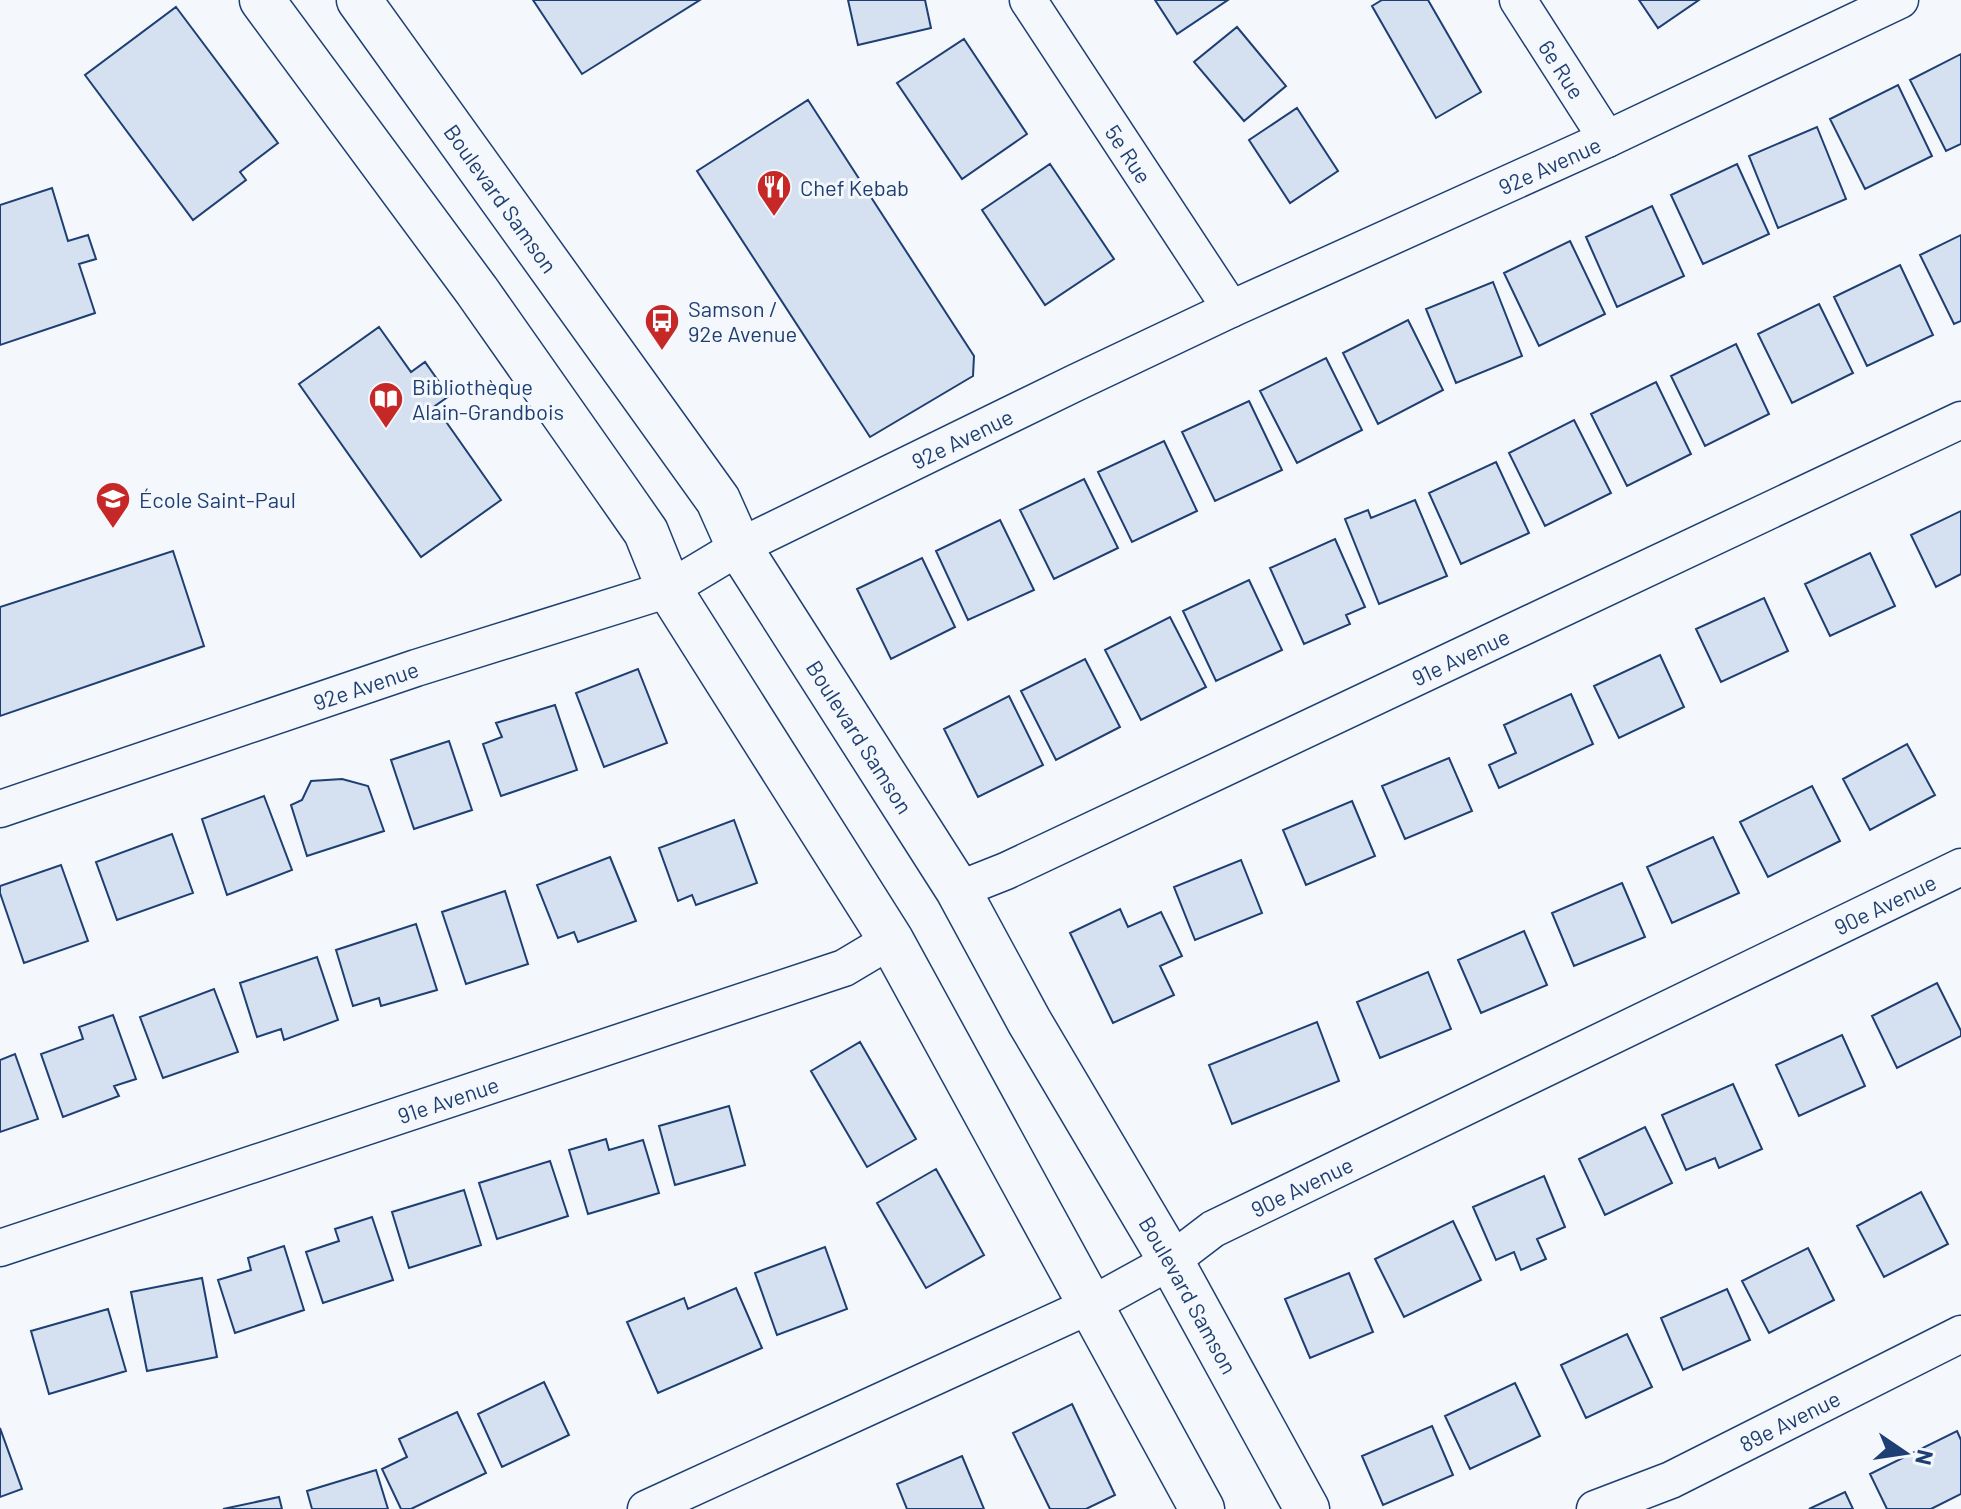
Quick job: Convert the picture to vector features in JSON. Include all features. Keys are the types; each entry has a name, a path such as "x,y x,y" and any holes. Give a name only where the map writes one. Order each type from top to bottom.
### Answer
{"street":[{"path":"262,0 477,291 646,532 669,589 891,940 1202,1509"},
{"name":"Boulevard Samson","path":"359,0 718,500 739,547 958,890 1029,1021 1171,1261 1307,1509"},
{"name":"5e Rue","path":"1028,0 1231,309"},
{"name":"6e Rue","path":"1518,0 1607,139"},
{"name":"92e Avenue","path":"0,809 416,668 669,589 739,547 1231,309 1607,139 1900,0"},
{"name":"91e Avenue","path":"958,890 1020,864 1961,420"},
{"name":"90e Avenue","path":"646,1509 1091,1305 1171,1261 1213,1229 1961,867"},
{"name":"91e Avenue","path":"0,1248 844,968 891,940"},
{"name":"89e Avenue","path":"1611,1507 1961,1334"}],"building":[{"path":"533,0 700,0 582,74"},
{"path":"848,0 925,0 931,28 858,45"},
{"path":"1155,0 1228,0 1177,34"},
{"path":"1382,0 1428,0 1481,92 1436,118 1372,6"},
{"path":"1639,0 1699,0 1658,28"},
{"path":"176,7 278,143 240,172 246,180 193,220 85,75"},
{"path":"1237,27 1286,86 1244,121 1194,62"},
{"path":"964,39 1027,134 962,179 897,83"},
{"path":"1961,54 1961,144 1946,151 1910,80"},
{"path":"1898,85 1932,156 1865,189 1830,119"},
{"path":"808,100 974,356 973,376 870,437 697,171"},
{"path":"1297,108 1338,171 1290,203 1249,140"},
{"path":"1817,127 1846,199 1778,228 1749,156"},
{"path":"1050,164 1114,259 1045,305 982,210"},
{"path":"1737,164 1769,234 1703,264 1671,195"},
{"path":"52,188 68,241 88,235 96,259 79,264 95,313 0,345 0,205"},
{"path":"1652,206 1684,276 1617,307 1586,237"},
{"path":"1961,235 1961,321 1954,324 1920,255"},
{"path":"1570,241 1605,314 1539,346 1504,273"},
{"path":"1900,265 1933,335 1867,366 1834,297"},
{"path":"1493,282 1522,356 1456,383 1426,309"},
{"path":"1819,304 1853,373 1792,403 1758,334"},
{"path":"1408,320 1443,390 1378,424 1343,353"},
{"path":"379,327 411,372 425,362 449,396 435,406 501,500 421,557 299,384"},
{"path":"1736,344 1769,414 1705,446 1671,376"},
{"path":"1326,358 1362,430 1297,463 1260,391"},
{"path":"1656,382 1691,454 1627,486 1591,414"},
{"path":"1249,401 1282,470 1215,501 1182,432"},
{"path":"1574,420 1611,493 1545,526 1509,453"},
{"path":"1164,441 1197,511 1132,542 1098,472"},
{"path":"1496,462 1529,533 1461,564 1429,493"},
{"path":"1084,479 1118,548 1054,579 1020,510"},
{"path":"1415,500 1447,576 1379,604 1345,519 1368,510 1371,518"},
{"path":"1961,511 1961,574 1936,587 1911,535"},
{"path":"1000,520 1034,590 968,620 936,551"},
{"path":"1335,539 1365,607 1346,615 1350,624 1304,644 1270,568"},
{"path":"173,551 204,646 0,716 0,607"},
{"path":"1870,553 1895,606 1830,636 1805,584"},
{"path":"922,558 955,627 891,659 857,589"},
{"path":"1249,580 1282,650 1216,681 1183,611"},
{"path":"1764,598 1788,651 1721,682 1696,629"},
{"path":"1170,617 1206,687 1141,720 1105,650"},
{"path":"1660,655 1684,707 1619,738 1594,686"},
{"path":"1085,659 1120,727 1056,760 1021,691"},
{"path":"638,669 667,743 604,767 576,693"},
{"path":"1571,694 1593,744 1499,788 1489,765 1516,753 1504,725"},
{"path":"1009,696 1043,765 978,797 944,729"},
{"path":"555,705 577,770 501,796 483,744 502,737 496,723"},
{"path":"449,741 472,810 414,829 391,760"},
{"path":"1907,744 1935,795 1870,830 1843,779"},
{"path":"1449,758 1472,811 1405,839 1382,786"},
{"path":"342,779 368,786 384,831 307,856 291,805 302,800 311,781"},
{"path":"1812,786 1840,841 1768,877 1740,822"},
{"path":"264,796 292,870 227,895 202,819"},
{"path":"1352,801 1375,856 1306,885 1283,830"},
{"path":"734,820 757,883 696,905 692,895 678,901 659,848"},
{"path":"172,834 193,893 117,920 96,862"},
{"path":"1713,837 1739,893 1672,923 1647,867"},
{"path":"610,857 636,921 578,942 574,932 558,938 537,885"},
{"path":"1241,860 1262,913 1195,940 1174,887"},
{"path":"61,865 88,941 24,963 0,886"},
{"path":"1622,883 1645,937 1574,966 1552,913"},
{"path":"505,891 528,964 466,984 442,912"},
{"path":"1120,909 1128,927 1161,912 1182,956 1160,966 1174,995 1113,1023 1070,933"},
{"path":"416,924 437,990 381,1006 379,998 353,1006 336,950"},
{"path":"1524,931 1547,985 1481,1013 1458,960"},
{"path":"317,957 338,1020 284,1040 281,1029 257,1037 240,983"},
{"path":"1428,972 1451,1029 1380,1058 1357,1002"},
{"path":"1937,983 1961,1036 1897,1068 1872,1016"},
{"path":"214,989 238,1052 163,1078 140,1017"},
{"path":"113,1015 136,1079 114,1086 119,1096 63,1117 41,1054 83,1039 79,1027"},
{"path":"1317,1022 1339,1081 1232,1124 1209,1065"},
{"path":"1842,1035 1865,1086 1799,1116 1776,1065"},
{"path":"860,1042 916,1139 867,1167 811,1071"},
{"path":"15,1054 38,1119 0,1132 0,1060"},
{"path":"1733,1084 1762,1149 1719,1168 1715,1158 1686,1170 1662,1115"},
{"path":"729,1106 745,1165 675,1185 659,1126"},
{"path":"1645,1127 1672,1183 1605,1215 1579,1159"},
{"path":"606,1139 609,1150 643,1140 659,1193 588,1214 569,1150"},
{"path":"550,1161 568,1216 497,1239 479,1183"},
{"path":"936,1169 984,1255 926,1288 877,1203"},
{"path":"1544,1176 1565,1227 1537,1239 1546,1259 1521,1270 1514,1252 1496,1260 1473,1207"},
{"path":"464,1190 481,1245 409,1268 392,1212"},
{"path":"1921,1192 1948,1244 1884,1277 1857,1226"},
{"path":"372,1217 393,1280 323,1303 306,1252 339,1241 335,1229"},
{"path":"1453,1221 1481,1280 1404,1317 1375,1259"},
{"path":"284,1246 304,1310 235,1333 218,1280 251,1270 248,1258"},
{"path":"825,1247 847,1309 777,1335 755,1273"},
{"path":"1808,1248 1834,1300 1769,1333 1742,1281"},
{"path":"1349,1273 1373,1332 1310,1358 1285,1299"},
{"path":"202,1278 217,1357 147,1371 131,1292"},
{"path":"736,1288 762,1348 658,1393 627,1322 684,1298 688,1309"},
{"path":"1727,1289 1750,1340 1683,1370 1661,1318"},
{"path":"108,1309 126,1371 49,1394 31,1331"},
{"path":"1627,1334 1652,1387 1586,1418 1561,1365"},
{"path":"544,1382 569,1435 502,1467 478,1414"},
{"path":"1515,1383 1540,1436 1470,1469 1445,1416"},
{"path":"1072,1404 1115,1495 1086,1509 1050,1509 1013,1433"},
{"path":"457,1412 486,1473 411,1509 401,1509 382,1469 407,1457 399,1439"},
{"path":"1432,1426 1453,1475 1383,1505 1362,1456"},
{"path":"0,1428 22,1489 0,1497"},
{"path":"1957,1431 1961,1440 1961,1494 1931,1509 1887,1509 1870,1474"},
{"path":"962,1456 984,1509 907,1509 897,1484"},
{"path":"376,1470 388,1509 312,1509 307,1491"},
{"path":"1845,1492 1853,1509 1809,1509"},
{"path":"279,1497 282,1509 223,1509"}],"place":[{"name":"Chef Kebab","path":"774,218"},
{"name":"Samson / 92e Avenue","path":"662,352"},
{"name":"Bibliothèque Alain-Grandbois","path":"386,430"},
{"name":"École Saint-Paul","path":"113,530"}]}
